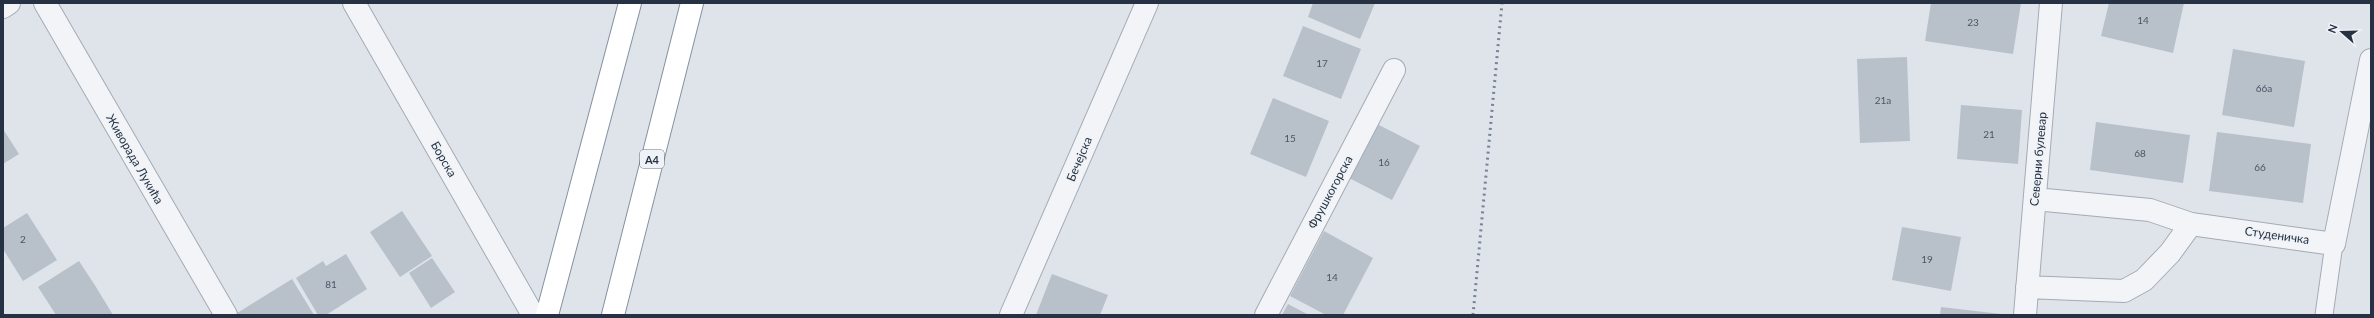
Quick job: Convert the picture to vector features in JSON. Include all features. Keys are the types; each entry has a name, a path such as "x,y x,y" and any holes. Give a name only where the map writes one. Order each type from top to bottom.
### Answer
{"highway":[{"path":"547,315 630,3"},
{"name":"A4","path":"613,315 692,3"}],"street":[{"path":"3,7 9,3"},
{"name":"Живорада Лукића","path":"45,3 226,315"},
{"name":"Борска","path":"354,3 533,315"},
{"name":"Бечејска","path":"1011,315 1147,3"},
{"name":"Северни булевар","path":"2025,315 2051,3"},
{"path":"2334,244 2371,60"},
{"name":"Фрушкогорска","path":"1266,315 1394,70"},
{"name":"Студеничка","path":"2035,199 2150,210 2191,224 2334,244"},
{"path":"2027,287 2124,291 2144,280 2170,253 2191,224"}],"lane":[{"path":"2324,315 2334,244"}],"building":[{"path":"1313,3 1375,3 1360,39 1308,17"},
{"path":"1931,3 2021,3 2013,54 1925,41"},
{"path":"2109,3 2184,3 2173,53 2101,36"},
{"path":"1303,26 1361,49 1341,99 1283,76"},
{"path":"2233,49 2305,61 2294,127 2222,115"},
{"path":"1907,57 1910,141 1860,143 1857,59"},
{"path":"1273,98 1329,121 1306,177 1250,154"},
{"path":"1961,105 2022,110 2018,164 1957,159"},
{"path":"2096,122 2190,135 2183,183 2090,170"},
{"path":"1377,124 1420,146 1392,200 1349,178"},
{"path":"3,129 19,154 3,164"},
{"path":"2217,132 2311,144 2303,203 2209,191"},
{"path":"402,211 432,256 400,277 370,232"},
{"path":"27,213 57,260 23,281 3,249 3,228"},
{"path":"1902,227 1961,237 1951,291 1892,280"},
{"path":"1324,231 1373,258 1343,315 1326,315 1290,296"},
{"path":"346,254 367,289 326,315 318,315 296,278 323,261 326,266"},
{"path":"432,258 455,292 431,308 409,273"},
{"path":"79,261 113,315 56,315 38,287"},
{"path":"1052,274 1108,295 1100,315 1036,315"},
{"path":"292,279 314,315 234,315"},
{"path":"1288,304 1309,315 1282,315"},
{"path":"1941,307 2001,314 2001,315 1940,315"}],"railway":[{"path":"1473,315 1502,3"}]}
